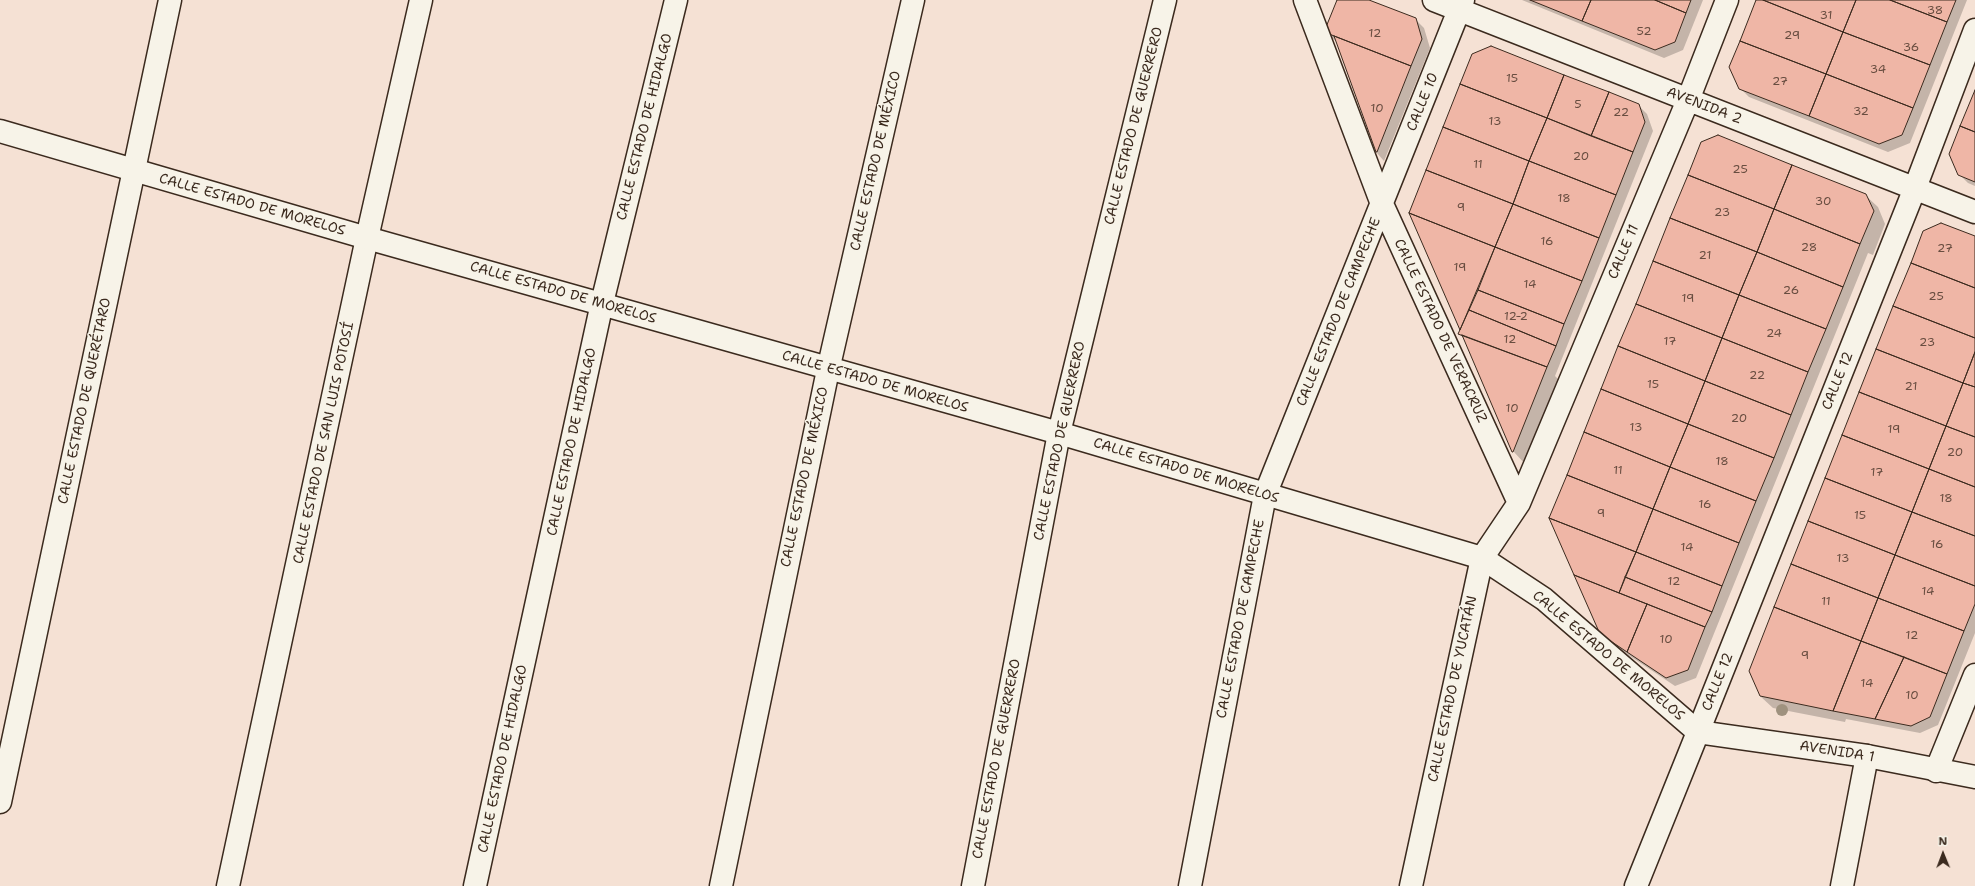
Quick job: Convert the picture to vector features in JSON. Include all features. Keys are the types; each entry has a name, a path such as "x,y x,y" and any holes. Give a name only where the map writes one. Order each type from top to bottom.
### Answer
{"street":[{"name":"CALLE ESTADO DE QUERÉTARO","path":"0,802 170,0"},
{"name":"CALLE ESTADO DE SAN LUIS POTOSÍ","path":"228,886 421,0"},
{"name":"CALLE ESTADO DE HIDALGO","path":"475,886 602,303 676,0"},
{"name":"CALLE ESTADO DE MÉXICO","path":"721,886 828,370 913,0"},
{"name":"CALLE ESTADO DE GUERRERO","path":"973,886 1059,434 1165,0"},
{"name":"CALLE ESTADO DE VERACRUZ","path":"1305,0 1382,204 1519,503"},
{"name":"AVENIDA 2","path":"1434,0 1461,5 1688,100 1975,212"},
{"name":"CALLE 11","path":"1519,503 1688,100 1727,0"},
{"name":"CALLE 10","path":"1382,204 1461,5"},
{"name":"CALLE 12","path":"1698,732 1915,188 1975,30"},
{"name":"CALLE ESTADO DE MORELOS","path":"0,131 368,238 602,303 828,370 1059,434 1482,558 1544,599 1698,732"},
{"name":"CALLE ESTADO DE CAMPECHE","path":"1190,886 1266,495 1382,204"},
{"name":"CALLE ESTADO DE YUCATÁN","path":"1411,886 1482,558 1519,503"},
{"path":"1936,771 1975,675"},
{"name":"AVENIDA 1","path":"1698,732 1868,756 1936,771 1975,777"},
{"path":"1636,886 1698,732"},
{"path":"1842,886 1868,756"}],"building":[{"path":"1337,0 1369,0 1416,18 1422,39 1411,66 1324,32"},
{"path":"1530,0 1591,0 1582,21"},
{"path":"1591,0 1655,0 1686,13 1675,42 1655,50 1582,21"},
{"path":"1655,0 1691,0 1686,13"},
{"path":"1756,0 1763,0 1843,32 1826,74 1740,41"},
{"path":"1763,0 1856,0 1843,32"},
{"path":"1856,0 1890,0 1947,22 1930,65 1843,32"},
{"path":"1890,0 1956,0 1947,22"},
{"path":"1843,32 1930,65 1913,108 1826,74"},
{"path":"1334,36 1411,66 1377,152 1376,152"},
{"path":"1740,41 1826,74 1809,116 1739,89 1729,67"},
{"path":"1491,46 1564,75 1547,118 1460,84 1472,54"},
{"path":"1826,74 1913,108 1902,135 1879,144 1809,116"},
{"path":"1564,75 1609,92 1591,136 1547,118"},
{"path":"1460,84 1547,118 1529,161 1443,127"},
{"path":"1975,90 1975,132 1960,126"},
{"path":"1609,92 1639,104 1645,122 1633,152 1591,136"},
{"path":"1547,118 1633,152 1616,195 1529,161"},
{"path":"1960,126 1975,132 1975,182 1958,175 1949,154"},
{"path":"1443,127 1529,161 1513,204 1426,170"},
{"path":"1718,135 1792,165 1774,209 1688,175 1701,142"},
{"path":"1529,161 1616,195 1599,238 1513,204"},
{"path":"1792,165 1866,194 1874,211 1860,244 1774,209"},
{"path":"1426,170 1513,204 1495,247 1409,213"},
{"path":"1688,175 1774,209 1757,252 1670,218"},
{"path":"1513,204 1599,238 1582,281 1495,247"},
{"path":"1774,209 1860,244 1843,287 1757,252"},
{"path":"1409,213 1495,247 1460,330"},
{"path":"1670,218 1757,252 1739,295 1653,261"},
{"path":"1941,223 1975,236 1975,288 1911,263 1923,231"},
{"path":"1495,247 1582,281 1564,324 1478,290"},
{"path":"1757,252 1843,287 1826,329 1739,295"},
{"path":"1653,261 1739,295 1722,338 1636,304"},
{"path":"1911,263 1975,288 1975,338 1893,306"},
{"path":"1478,290 1564,324 1556,346 1469,310"},
{"path":"1739,295 1826,329 1808,372 1722,338"},
{"path":"1636,304 1722,338 1705,381 1618,346"},
{"path":"1893,306 1975,338 1975,352 1963,383 1876,349"},
{"path":"1469,310 1556,346 1547,367 1458,334"},
{"path":"1462,335 1547,367 1513,452 1512,452"},
{"path":"1722,338 1808,372 1791,415 1705,381"},
{"path":"1618,346 1705,381 1688,424 1601,389"},
{"path":"1876,349 1963,383 1946,426 1859,392"},
{"path":"1975,352 1975,387 1963,383"},
{"path":"1705,381 1791,415 1774,458 1688,424"},
{"path":"1963,383 1975,387 1975,437 1946,426"},
{"path":"1601,389 1688,424 1670,467 1584,432"},
{"path":"1859,392 1946,426 1929,469 1842,435"},
{"path":"1688,424 1774,458 1756,501 1670,467"},
{"path":"1946,426 1975,437 1975,487 1929,469"},
{"path":"1584,432 1670,467 1653,509 1567,475"},
{"path":"1842,435 1929,469 1912,512 1825,478"},
{"path":"1670,467 1756,501 1739,543 1653,509"},
{"path":"1929,469 1975,487 1975,536 1912,512"},
{"path":"1567,475 1653,509 1636,552 1549,518"},
{"path":"1825,478 1912,512 1895,555 1808,521"},
{"path":"1653,509 1739,543 1722,586 1636,552"},
{"path":"1912,512 1975,536 1975,586 1895,555"},
{"path":"1549,518 1636,552 1619,593 1574,575"},
{"path":"1808,521 1895,555 1878,598 1791,564"},
{"path":"1636,552 1722,586 1712,612 1625,577"},
{"path":"1895,555 1975,586 1975,604 1964,631 1878,598"},
{"path":"1791,564 1878,598 1861,641 1774,607"},
{"path":"1574,575 1647,604 1627,652 1600,634"},
{"path":"1625,577 1712,612 1705,627 1619,593"},
{"path":"1878,598 1964,631 1947,674 1861,641"},
{"path":"1647,604 1705,627 1688,670 1666,678 1627,652"},
{"path":"1774,607 1861,641 1833,711 1760,696 1749,671"},
{"path":"1861,641 1904,657 1875,719 1833,711"},
{"path":"1904,657 1947,674 1930,717 1911,726 1875,719"}]}
